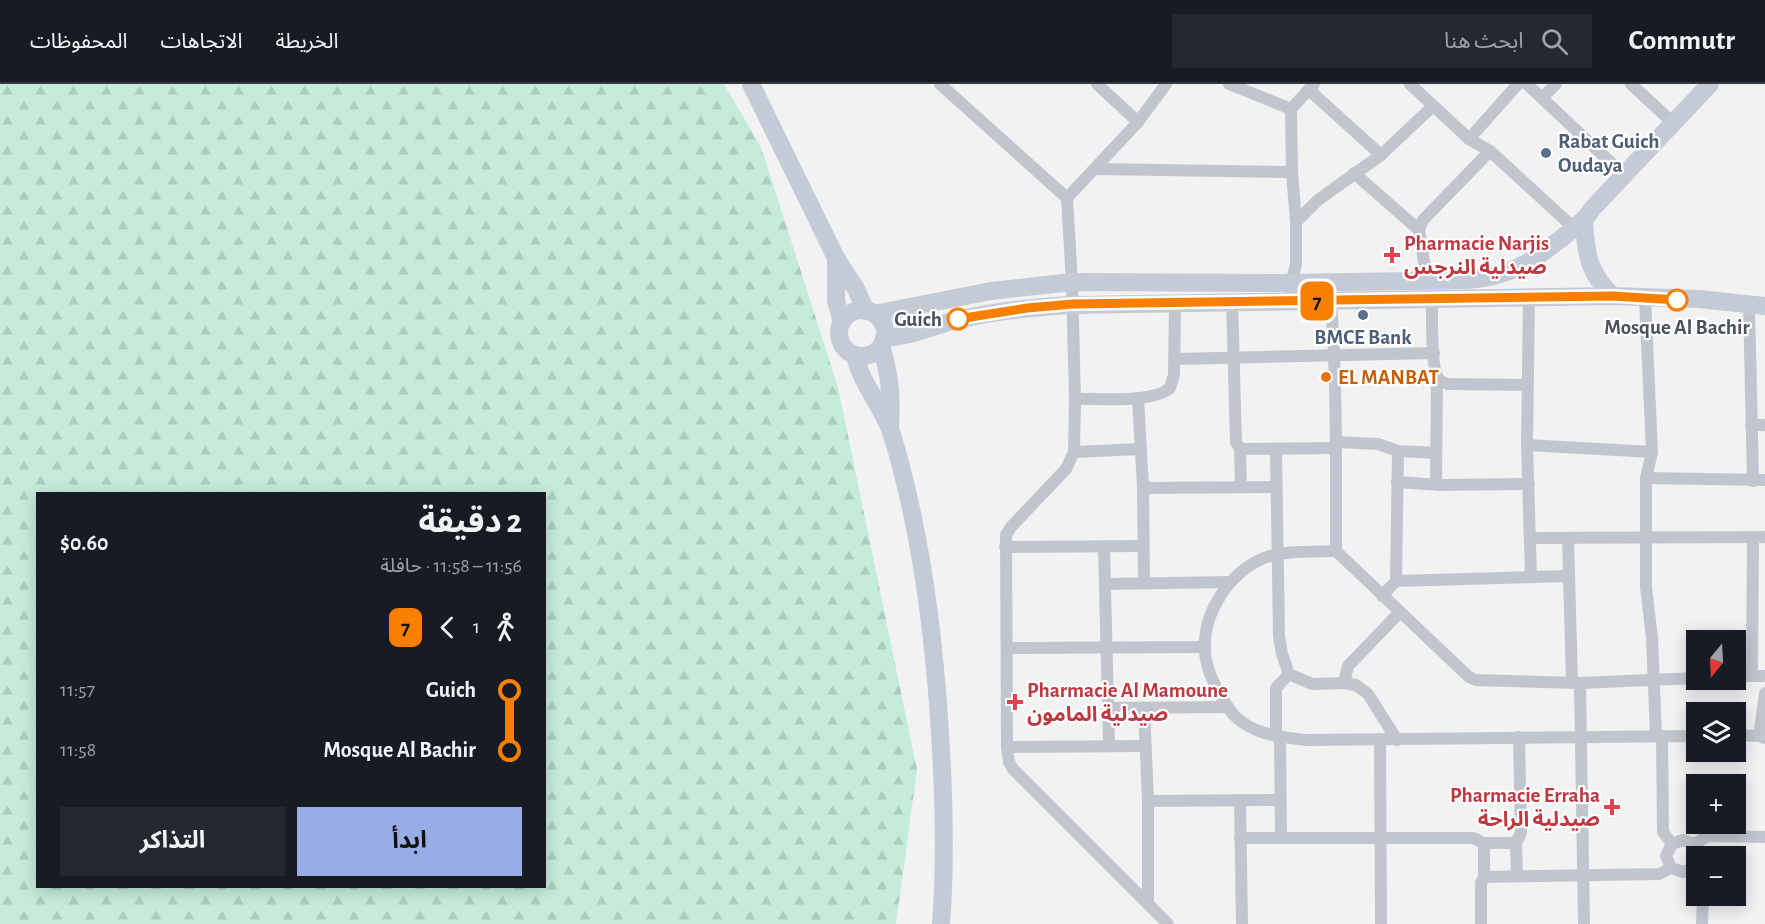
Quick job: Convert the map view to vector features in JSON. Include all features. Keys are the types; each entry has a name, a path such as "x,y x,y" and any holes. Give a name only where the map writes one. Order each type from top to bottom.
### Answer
{"street":[{"path":"751,84 836,258 870,313 884,327 882,342 891,394 890,429"},
{"path":"940,84 1067,198 1073,304 1074,452 1066,469 1006,535 1008,648 1006,747 1009,762 1013,770 1168,924"},
{"path":"1097,84 1138,122"},
{"path":"1067,198 1138,122 1166,84"},
{"path":"1229,84 1291,109"},
{"path":"1469,139 1518,84"},
{"path":"1527,84 1624,175"},
{"path":"1542,98 1556,84"},
{"path":"1631,84 1673,123"},
{"path":"836,258 836,301 842,322 839,336 849,353 855,356 871,354 882,342 929,326 986,313 1027,308 1073,304 1232,301 1291,292 1331,301 1429,290 1513,271 1543,254 1579,224 1710,84"},
{"path":"1413,85 1469,139 1490,152 1579,224 1591,268 1597,279 1613,296"},
{"path":"1291,292 1296,265 1296,222 1291,109 1311,87 1381,155"},
{"path":"1296,222 1318,200 1354,172 1381,155 1433,106"},
{"path":"1436,484 1437,377 1429,290 1419,230 1426,215 1490,152"},
{"path":"1095,169 1292,172"},
{"path":"1354,172 1419,230"},
{"path":"842,322 849,314 899,309 991,291 1072,282 1291,292 1429,290 1529,297 1613,296 1699,299 1757,305 1751,425 1759,481 1646,478"},
{"path":"856,289 874,303 899,309"},
{"path":"1529,297 1527,446 1531,577"},
{"path":"1645,298 1652,452 1646,478 1646,586 1659,736 1663,832 1672,844"},
{"path":"1232,301 1236,442 1240,448 1241,487"},
{"path":"1331,301 1337,445 1336,551 1469,677 1476,680 1576,682 1686,678"},
{"path":"1075,399 1138,398 1160,394 1170,388 1175,359 1175,302"},
{"path":"1175,359 1434,353"},
{"path":"855,356 863,377 890,429 916,532 930,616 936,663 943,785 941,924"},
{"path":"1437,377 1448,384 1527,385"},
{"path":"1138,398 1143,488 1144,583"},
{"path":"1751,425 1765,425"},
{"path":"1240,448 1276,449 1378,444 1398,451 1436,453"},
{"path":"1527,446 1652,452"},
{"path":"1074,452 1141,449"},
{"path":"1276,449 1279,636 1289,674 1312,684 1356,685 1368,694 1397,740"},
{"path":"1382,596 1396,581 1398,451"},
{"path":"1397,482 1529,484"},
{"path":"1143,488 1276,487"},
{"path":"1531,538 1759,537 1759,574 1752,676"},
{"path":"1568,538 1580,738 1584,924"},
{"path":"1104,546 1110,746"},
{"path":"1005,547 1143,546"},
{"path":"1336,551 1279,554 1251,565 1229,582 1218,600 1208,623 1204,647 1207,666 1214,683 1236,718 1254,729 1278,737 1380,740 1686,736"},
{"path":"1396,581 1569,576"},
{"path":"1106,584 1229,582"},
{"path":"1344,683 1348,666 1400,612"},
{"path":"1008,648 1204,647"},
{"path":"1281,838 1276,687 1289,674"},
{"path":"1746,676 1765,676"},
{"path":"1746,736 1762,737 1765,693"},
{"path":"1108,708 1228,707"},
{"path":"1144,708 1148,801 1148,903"},
{"path":"1517,876 1516,843 1521,833 1519,737"},
{"path":"1380,740 1381,924"},
{"path":"1006,747 1145,746"},
{"path":"1240,800 1242,924"},
{"path":"1148,801 1280,800"},
{"path":"1702,846 1707,836 1765,837"},
{"path":"1240,838 1473,838 1484,843 1516,843"},
{"path":"1686,870 1683,873 1671,868 1666,856 1672,844 1683,840 1687,846"},
{"path":"1481,924 1484,843"},
{"path":"1484,877 1659,874 1671,868"},
{"path":"1702,924 1703,906"}],"green space":[{"path":"724,84 761,147 838,387 917,770 896,924 0,924 0,85"}],"bus line":[{"name":"7","path":"958,319 986,313 1073,304 1613,296 1677,300"}],"place":[{"name":"Rabat Guich Oudaya","path":"1546,153"},
{"name":"Pharmacie Narjis صيدلية النرجس","path":"1392,255"},
{"name":"Mosque Al Bachir","path":"1677,300"},
{"name":"BMCE Bank","path":"1363,315"},
{"name":"Guich","path":"958,319"},
{"name":"EL MANBAT","path":"1326,377"},
{"name":"Pharmacie Al Mamoune صيدلية المامون","path":"1015,702"},
{"name":"Pharmacie Erraha صيدلية الراحة","path":"1612,807"}]}
